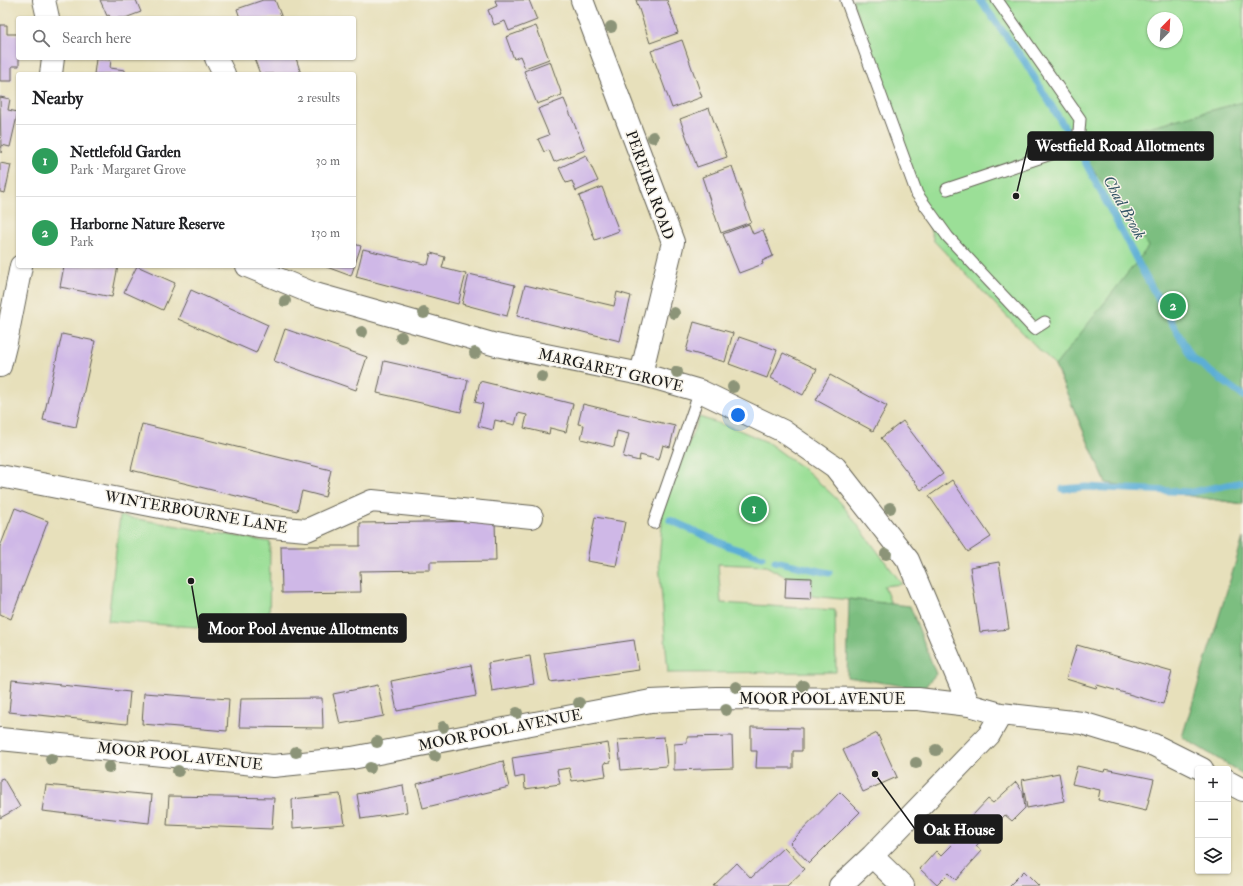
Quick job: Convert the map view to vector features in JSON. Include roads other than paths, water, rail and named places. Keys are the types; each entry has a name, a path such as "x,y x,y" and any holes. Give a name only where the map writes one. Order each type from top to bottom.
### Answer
{"street":[{"path":"44,0 48,16"},
{"name":"PEREIRA ROAD","path":"582,0 673,242 641,374"},
{"path":"51,72 53,60"},
{"path":"217,60 223,72"},
{"path":"0,366 3,341 21,268"},
{"name":"MARGARET GROVE","path":"252,268 312,293 496,345 641,374 700,391 783,430 835,467 908,560 969,705"},
{"name":"WINTERBOURNE LANE","path":"0,476 259,526 307,530 372,501 532,517"},
{"name":"MOOR POOL AVENUE","path":"0,739 273,766 352,758 651,701 716,698 910,699 969,705 1001,714 1082,723 1154,745 1196,766"},
{"path":"840,886 872,856 990,735 1001,714"},
{"path":"1231,784 1243,790"},
{"path":"872,856 903,886"}],"lane":[{"path":"846,0 917,194 948,237 1034,329 1045,322"},
{"path":"947,189 1075,146 1080,118 997,0"},
{"path":"654,523 700,391"}],"waterway":[{"name":"Chad Brook","path":"980,0 1025,62 1082,156 1143,272 1192,358 1243,396"},
{"path":"1063,489 1086,487 1192,492 1243,482"},
{"path":"670,520 730,547 762,557"},
{"path":"775,561 829,573"}],"place":[{"name":"Westfield Road Allotments","path":"1016,196"},
{"name":"Harborne Nature Reserve","path":"1173,306"},
{"name":"Nettlefold Garden","path":"754,509"},
{"name":"Moor Pool Avenue Allotments","path":"191,581"},
{"name":"Oak House","path":"875,774"}]}
